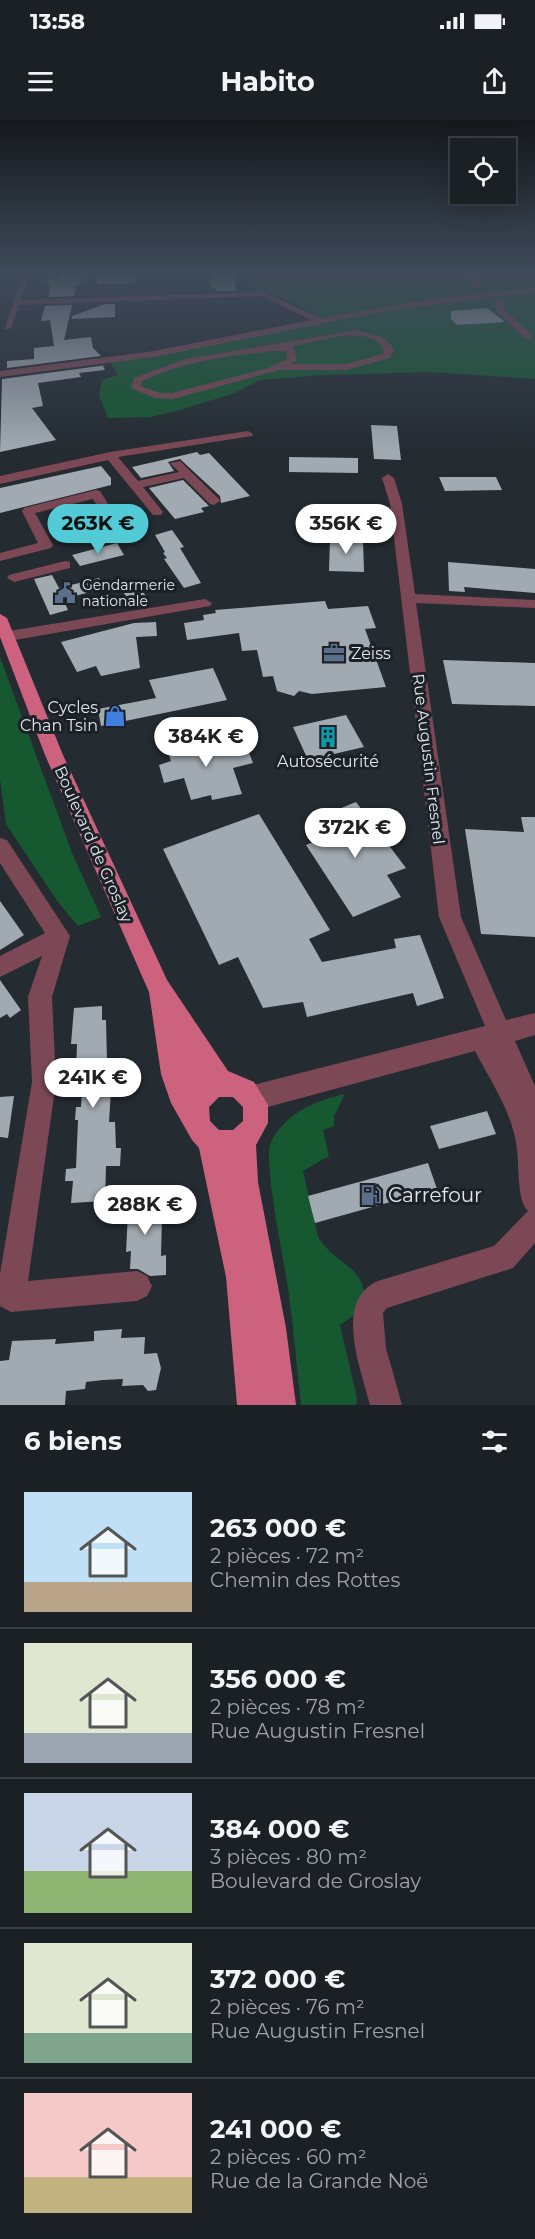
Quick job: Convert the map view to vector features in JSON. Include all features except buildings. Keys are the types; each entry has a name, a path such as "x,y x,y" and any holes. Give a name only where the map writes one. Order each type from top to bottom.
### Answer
{"main road":[{"name":"Boulevard de Groslay","path":"0,618 12,670 32,699 54,755 79,805 159,988 208,1111 241,1277 253,1405"},
{"name":"Boulevard de Groslay","path":"159,988 162,1018 168,1034 208,1111"},
{"path":"239,1085 253,1098 256,1107 254,1125 243,1139 227,1145 208,1111 239,1085"},
{"path":"243,1139 244,1182 271,1328 280,1405"}],"street":[{"path":"0,374 151,354 258,332"},
{"path":"294,344 306,332"},
{"path":"313,332 320,337"},
{"path":"524,332 529,337"},
{"path":"279,367 346,367 387,356 389,350 378,336 367,333 320,337 282,347 223,354 189,369 157,369 137,380 136,388 159,396 173,396 214,383 249,376 279,367 292,360 290,348 282,347"},
{"path":"223,354 242,373 249,376"},
{"path":"189,369 214,383"},
{"path":"0,480 110,455 211,437 248,434"},
{"path":"110,455 157,512"},
{"path":"176,464 214,501"},
{"path":"135,485 188,474"},
{"name":"Rue Augustin Fresnel","path":"388,478 396,504 450,918 489,1034"},
{"path":"0,557 46,545 28,511 96,494 116,526"},
{"path":"14,578 65,565"},
{"path":"409,598 535,604"},
{"path":"4,640 205,603"},
{"path":"0,846 59,936"},
{"path":"0,967 59,936"},
{"path":"59,936 40,997 44,1082 5,1298 137,1287"},
{"path":"253,1098 489,1034 535,1024"},
{"path":"489,1034 535,1116"},
{"path":"489,1034 520,1110 530,1146 535,1200"},
{"path":"386,1405 371,1348 368,1308 378,1296 503,1258 535,1222"}],"green space":[{"path":"259,332 535,332 535,379 430,372 322,375 260,380 232,394 150,417 108,418 99,396 102,380 118,375 110,362"},
{"path":"0,657 72,853 101,917 78,926 58,902 6,824 0,779"},
{"path":"345,1094 334,1116 334,1126 323,1130 329,1156 303,1171 318,1237 333,1255 357,1275 362,1284 363,1309 340,1325 357,1398 356,1405 301,1405 289,1296 272,1192 269,1153 271,1142 277,1132 293,1116 323,1100"}],"place":[{"name":"Gendarmerie nationale","path":"65,593"},
{"name":"Zeiss","path":"334,653"},
{"name":"Cycles Chan Tsin","path":"115,716"},
{"name":"Autosécurité","path":"328,737"},
{"name":"Carrefour","path":"371,1195"}]}
